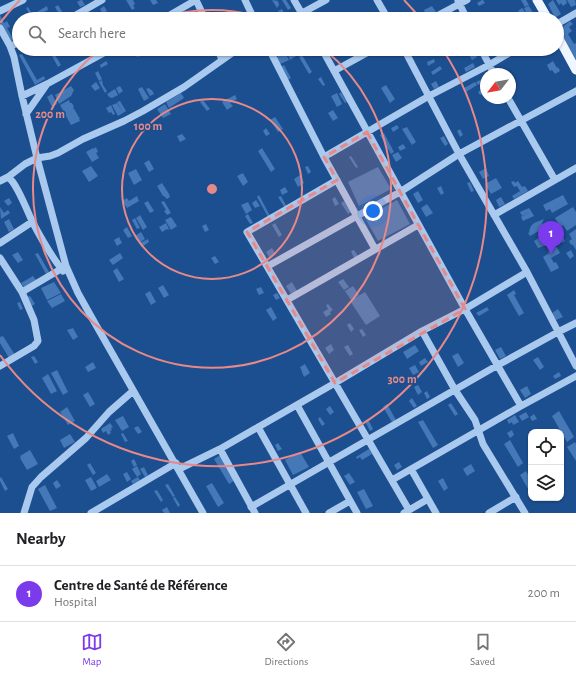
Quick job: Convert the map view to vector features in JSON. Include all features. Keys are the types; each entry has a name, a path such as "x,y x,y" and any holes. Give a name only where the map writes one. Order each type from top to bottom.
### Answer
{"main road":[{"path":"537,0 544,12"},
{"path":"564,48 576,70"}],"street":[{"path":"0,10 23,0"},
{"path":"81,12 102,0"},
{"path":"175,12 196,0 202,12"},
{"path":"245,0 251,12"},
{"path":"294,0 301,12"},
{"path":"309,12 326,0"},
{"path":"377,0 384,12"},
{"path":"443,12 459,2 467,0"},
{"path":"459,2 464,12"},
{"path":"564,20 576,13"},
{"path":"0,28 12,52"},
{"path":"0,40 10,46"},
{"path":"14,56 26,114 66,266 78,293 204,513"},
{"path":"22,96 98,56"},
{"path":"221,56 222,60"},
{"path":"0,181 25,164 37,158 58,153 83,139 130,117 184,87 228,56"},
{"path":"274,56 324,157 375,249"},
{"path":"326,56 465,310 521,406"},
{"path":"334,71 361,56"},
{"path":"408,56 459,154 527,272 576,366"},
{"path":"484,56 491,68"},
{"path":"324,157 428,96 504,56"},
{"path":"26,114 47,84"},
{"path":"268,266 400,192 459,154 576,91"},
{"path":"511,104 555,180"},
{"path":"494,215 576,168"},
{"path":"8,177 16,186 32,222 53,259 78,293"},
{"path":"337,180 247,232 392,480 406,511 428,499"},
{"path":"0,243 32,222"},
{"path":"287,300 418,225"},
{"path":"0,258 22,292 34,320 38,341 34,346 0,366"},
{"path":"22,292 61,269"},
{"path":"91,513 177,466 220,449 336,383 422,331 465,310 527,272"},
{"path":"220,449 253,510 290,484 576,323"},
{"path":"422,331 455,390 475,420 483,444 525,513"},
{"path":"392,480 576,376"},
{"path":"24,513 32,487 41,477 86,438 109,412 133,391"},
{"path":"297,405 357,513"},
{"path":"258,427 306,513"},
{"path":"411,469 436,513"},
{"path":"489,513 516,497"},
{"path":"330,513 350,501"}],"highlighted area":[{"path":"367,132 465,309 335,383 247,232 337,180 324,157"}],"building":[{"path":"81,0 85,5 80,7 77,2"},
{"path":"126,0 133,0 135,4 133,6 135,8 132,10"},
{"path":"150,0 156,0 158,3 153,5"},
{"path":"272,0 278,1 279,5 277,8"},
{"path":"282,0 286,0 291,8 288,10"},
{"path":"482,0 485,3 479,6 477,3"},
{"path":"521,0 526,0 529,5 525,7"},
{"path":"553,0 560,12 552,12 548,4"},
{"path":"556,0 566,0 567,3 563,6 561,3 559,5"},
{"path":"567,0 575,0 576,5 571,7"},
{"path":"58,5 62,12 58,12 55,7"},
{"path":"47,6 48,10 44,12 37,12"},
{"path":"104,6 107,11 101,12 100,9"},
{"path":"432,6 436,12 425,12 424,10"},
{"path":"529,6 532,12 526,12 524,8"},
{"path":"28,7 31,12 28,12 26,8"},
{"path":"522,8 525,12 519,12"},
{"path":"0,15 4,23 7,21 10,27 7,28 12,37 11,42 0,22"},
{"path":"570,21 573,24 569,27 572,31 568,34 574,44 576,43 576,60 564,39 564,26"},
{"path":"20,56 23,56 37,80 44,76 45,79 35,85"},
{"path":"52,56 56,56 61,65 58,67"},
{"path":"287,56 289,60 280,64 276,57"},
{"path":"288,56 296,56 290,60"},
{"path":"303,56 312,72 309,74 299,57"},
{"path":"470,56 476,56 477,57 472,60"},
{"path":"434,59 435,62 428,66 427,62"},
{"path":"106,61 108,64 101,68 100,65"},
{"path":"553,61 560,71 555,74 552,70 550,71 547,65"},
{"path":"473,63 475,67 466,72 464,68"},
{"path":"284,65 291,78 288,80 281,67"},
{"path":"440,66 442,69 433,75 431,72"},
{"path":"98,71 102,79 99,81 95,73"},
{"path":"321,77 325,85 323,86 318,79"},
{"path":"102,80 107,91 105,93 99,82"},
{"path":"480,80 480,84 478,85 476,82"},
{"path":"436,81 439,87 434,89 431,84"},
{"path":"96,82 100,88 95,91 91,86"},
{"path":"475,82 477,85 466,92 464,88"},
{"path":"386,85 395,99 390,103 381,88"},
{"path":"71,86 74,90 71,96 59,104 55,95"},
{"path":"120,86 123,91 119,94 116,88"},
{"path":"142,87 149,98 144,101 138,89"},
{"path":"149,88 154,94 150,96 146,89"},
{"path":"115,89 118,95 112,98 109,97 107,94"},
{"path":"341,92 347,102 345,103 339,94"},
{"path":"181,93 184,98 169,108 166,102"},
{"path":"337,93 342,104 337,107 331,96"},
{"path":"52,94 57,104 52,107 47,97"},
{"path":"235,95 237,99 230,103 233,106 227,110 222,102"},
{"path":"69,100 80,119 80,121 71,125 60,105"},
{"path":"203,100 210,109 207,111 200,102"},
{"path":"120,101 126,111 123,113 117,102"},
{"path":"117,103 123,113 118,116 112,105"},
{"path":"165,104 171,114 163,118 157,109"},
{"path":"111,105 115,114 113,115 111,112 109,113 106,108"},
{"path":"333,110 338,118 333,121 328,113"},
{"path":"275,117 283,129 278,132 270,120"},
{"path":"397,125 399,128 393,132 391,128"},
{"path":"407,127 416,142 412,145 402,129"},
{"path":"266,128 270,134 266,136 263,131"},
{"path":"460,129 463,135 460,137 457,131"},
{"path":"384,133 394,152 391,154 380,135"},
{"path":"182,134 186,139 180,142 177,136"},
{"path":"444,136 448,144 445,146 440,138"},
{"path":"403,144 406,148 400,151 398,147"},
{"path":"96,147 98,152 96,153 99,158 92,162 86,152"},
{"path":"262,148 275,169 271,172 258,151"},
{"path":"398,152 402,158 396,162 392,155"},
{"path":"351,156 358,167 356,168 349,157"},
{"path":"149,160 154,169 149,172 144,163"},
{"path":"91,166 98,176 89,182 82,171"},
{"path":"308,166 311,172 308,174 305,167"},
{"path":"378,167 391,189 359,206 348,182"},
{"path":"486,168 489,176 483,179 479,172"},
{"path":"136,169 142,180 134,185 128,173"},
{"path":"243,173 248,182 243,186 237,176"},
{"path":"300,175 304,183 298,187 294,179"},
{"path":"496,178 502,188 491,194 485,184"},
{"path":"514,181 515,183 518,181 522,187 525,186 528,191 514,199 512,196 520,191 517,186 514,187 511,182"},
{"path":"470,182 474,191 471,192 467,183"},
{"path":"162,183 170,197 167,199 163,196 157,186"},
{"path":"441,186 444,193 441,195 437,188"},
{"path":"285,187 288,192 282,195 280,190"},
{"path":"418,191 423,200 418,203 413,194"},
{"path":"259,195 270,216 268,217 257,197"},
{"path":"563,195 568,204 552,213 550,209 546,211 543,205"},
{"path":"137,196 139,201 127,208 122,201 127,198 129,201"},
{"path":"281,196 287,207 285,208 278,197"},
{"path":"335,197 339,204 335,206 332,199"},
{"path":"501,197 505,204 499,207 496,200"},
{"path":"9,198 12,203 8,206 4,201"},
{"path":"256,200 260,206 255,208 252,203"},
{"path":"397,200 410,224 378,241 365,218"},
{"path":"148,201 154,211 150,213 144,203"},
{"path":"164,201 171,213 167,215 161,202"},
{"path":"344,201 351,212 348,214 341,203"},
{"path":"248,202 252,210 246,214 241,205"},
{"path":"427,204 433,213 426,217 421,208"},
{"path":"0,207 4,213 8,210 10,213 1,219"},
{"path":"573,207 576,212 576,225 567,231 563,225 560,227 555,218"},
{"path":"529,208 531,211 522,216 520,212"},
{"path":"531,211 534,216 523,221 521,217"},
{"path":"248,214 253,223 250,224 245,216"},
{"path":"140,215 147,227 143,230 136,218"},
{"path":"171,217 177,226 171,230 165,220"},
{"path":"135,218 140,228 137,229 132,220"},
{"path":"9,219 14,229 9,232 4,222"},
{"path":"544,219 542,223 549,236 546,238 550,244 538,248 534,241 542,236 539,231 530,236 528,233 530,232 531,226 534,223"},
{"path":"166,223 169,229 162,232 159,227"},
{"path":"275,223 282,235 279,237 272,225"},
{"path":"206,224 209,230 205,232 202,226"},
{"path":"127,227 132,236 128,238 123,230"},
{"path":"576,229 576,250 569,241 572,239 569,234"},
{"path":"141,232 145,239 139,243 135,236"},
{"path":"561,233 565,241 561,243 557,236"},
{"path":"119,237 122,243 117,246 114,240"},
{"path":"148,239 149,242 142,247 140,243"},
{"path":"556,246 560,253 551,258 554,263 556,262 559,268 551,272 543,257 549,253 548,251"},
{"path":"272,248 276,254 270,258 266,252"},
{"path":"354,250 358,256 354,258 351,251"},
{"path":"571,250 574,256 570,259 566,253"},
{"path":"18,252 23,260 18,263 12,255"},
{"path":"38,253 49,272 46,274 35,254"},
{"path":"120,253 123,258 113,265 109,260"},
{"path":"215,256 219,262 215,264 211,258"},
{"path":"117,268 124,279 119,282 113,271"},
{"path":"33,276 36,280 24,287 21,283"},
{"path":"343,279 349,287 344,290 338,282"},
{"path":"54,282 61,293 47,300 41,288"},
{"path":"292,282 297,291 291,294 286,286"},
{"path":"163,285 169,295 164,298 158,288"},
{"path":"353,286 359,295 351,300 345,291"},
{"path":"261,287 264,293 259,295 256,289"},
{"path":"514,290 516,294 514,295 524,313 519,316 507,295"},
{"path":"150,291 156,302 151,305 145,294"},
{"path":"365,292 380,316 366,325 350,301"},
{"path":"277,293 280,298 276,300 273,295"},
{"path":"61,294 65,301 52,308 47,301"},
{"path":"30,296 35,304 32,306 27,297"},
{"path":"20,302 23,309 20,310 17,303"},
{"path":"328,304 333,310 330,312 331,314 326,317 323,312 328,309 326,305"},
{"path":"271,307 277,318 273,321 266,310"},
{"path":"487,307 489,310 479,316 476,313"},
{"path":"558,309 563,317 556,320 552,313"},
{"path":"350,323 354,329 351,332 347,325"},
{"path":"73,328 78,337 73,340 67,330"},
{"path":"362,329 366,335 363,337 359,330"},
{"path":"3,336 15,355 9,358 0,343 0,337"},
{"path":"331,344 334,350 329,354 325,348"},
{"path":"348,345 353,354 350,356 344,347"},
{"path":"415,345 419,351 407,359 403,352"},
{"path":"501,347 506,356 500,359 495,350"},
{"path":"458,353 464,363 458,367 452,356"},
{"path":"34,356 38,362 35,364 31,357"},
{"path":"538,357 544,367 540,370 533,360"},
{"path":"425,358 428,362 421,366 419,362"},
{"path":"93,362 96,368 88,372 85,367"},
{"path":"305,364 310,373 304,377 300,367"},
{"path":"415,365 419,372 413,375 409,368"},
{"path":"57,370 68,392 63,395 51,373"},
{"path":"559,372 561,376 555,379 553,376"},
{"path":"48,374 57,391 51,394 42,378"},
{"path":"418,385 422,392 418,395 414,387"},
{"path":"527,386 531,394 525,398 520,390"},
{"path":"427,391 430,397 427,399 424,393"},
{"path":"88,392 95,404 90,407 83,395"},
{"path":"412,398 417,406 414,408 409,401"},
{"path":"451,403 458,414 455,416 448,405"},
{"path":"387,404 396,420 392,422 383,407"},
{"path":"330,406 334,412 330,415 326,409"},
{"path":"67,407 75,421 68,425 60,412"},
{"path":"559,411 574,437 567,442 564,437 564,429 560,429 552,416"},
{"path":"526,412 529,417 522,421 519,416"},
{"path":"534,414 537,419 532,421 530,417"},
{"path":"515,415 519,422 513,425 512,422 509,424 507,420"},
{"path":"123,416 129,427 122,431 115,420"},
{"path":"320,417 325,424 322,426 318,419"},
{"path":"368,419 373,429 370,431 365,421"},
{"path":"423,420 438,445 433,448 418,422"},
{"path":"110,423 113,427 110,431 111,433 108,435 106,431 103,433 101,429"},
{"path":"138,426 142,432 138,434 134,428"},
{"path":"512,430 514,435 510,438 507,433"},
{"path":"13,433 19,446 14,449 7,436"},
{"path":"123,433 128,441 125,442 121,434"},
{"path":"70,434 75,442 64,448 60,440"},
{"path":"510,440 523,463 518,467 504,444"},
{"path":"575,442 576,444 576,461 567,447"},
{"path":"278,443 282,449 278,451 275,445"},
{"path":"369,449 372,454 362,460 360,457 357,459 356,457"},
{"path":"30,450 38,464 27,470 20,456"},
{"path":"300,452 309,467 293,475 285,460"},
{"path":"222,454 237,479 229,484 214,459"},
{"path":"134,459 137,465 134,467 131,461"},
{"path":"399,462 402,467 397,470 394,465"},
{"path":"90,463 96,473 93,475 87,465"},
{"path":"471,464 475,471 467,476 463,469"},
{"path":"137,466 141,474 137,477 132,469"},
{"path":"144,467 148,475 145,477 140,469"},
{"path":"526,471 528,475 528,489 520,475"},
{"path":"127,472 131,479 127,482 123,474"},
{"path":"349,473 355,482 350,485 344,476"},
{"path":"107,474 111,480 99,487 96,481"},
{"path":"1,477 8,489 5,491 0,481"},
{"path":"91,477 97,488 91,491 85,480"},
{"path":"138,477 140,480 133,484 131,481"},
{"path":"443,478 448,488 444,491 438,481"},
{"path":"57,480 61,486 56,489 53,483"},
{"path":"212,483 224,503 218,507 206,486"},
{"path":"168,484 175,496 173,497 165,485"},
{"path":"45,485 57,508 50,511 38,489"},
{"path":"364,489 373,506 366,509 357,492"},
{"path":"157,490 163,500 161,502 154,491"},
{"path":"175,497 180,505 178,507 173,498"},
{"path":"167,507 170,513 164,513 162,510"}],"place":[{"name":"Centre de Santé de Référence","path":"551,254"}]}
